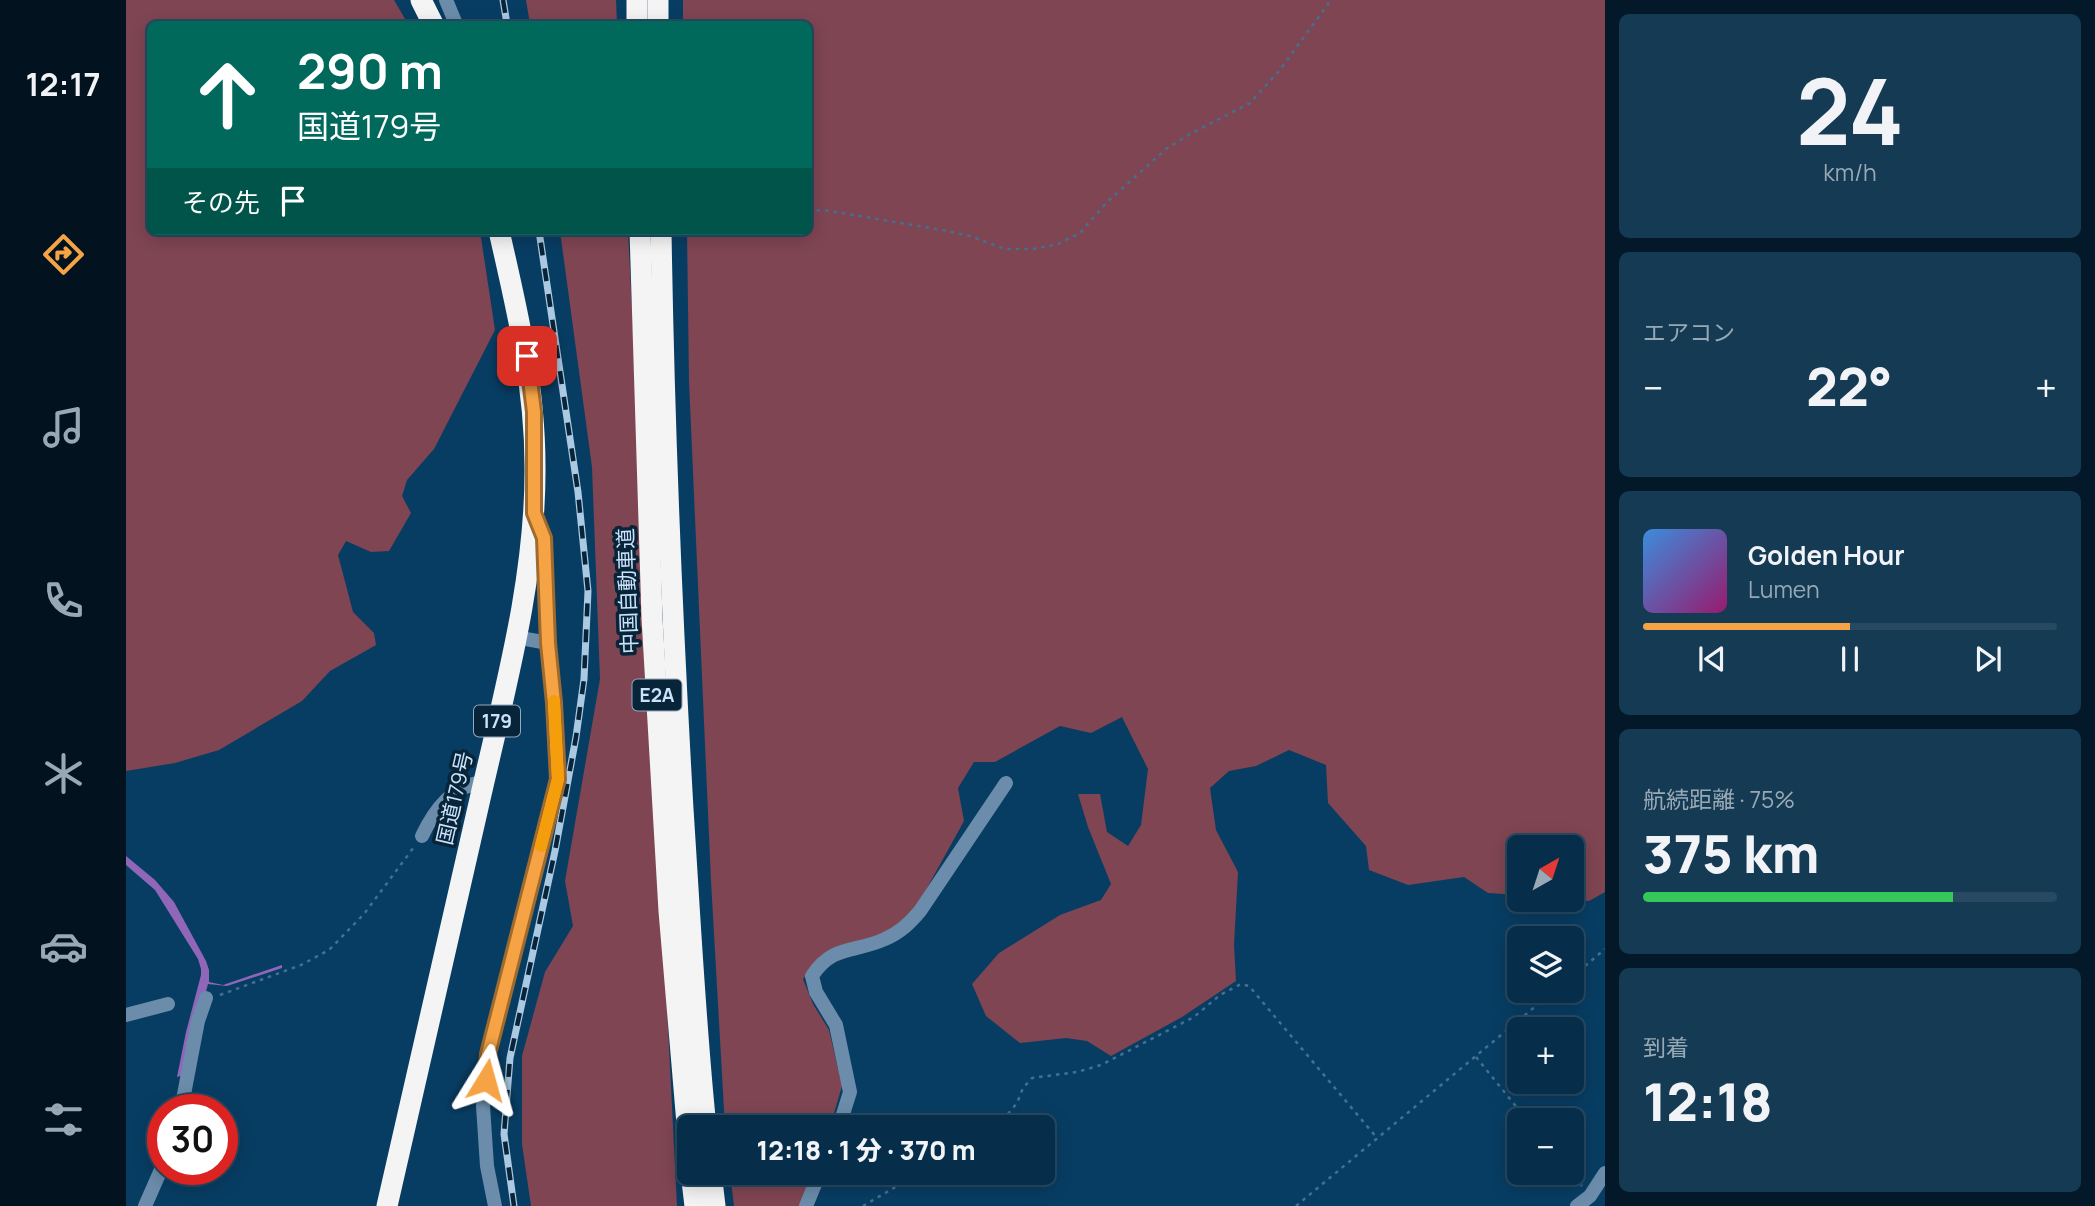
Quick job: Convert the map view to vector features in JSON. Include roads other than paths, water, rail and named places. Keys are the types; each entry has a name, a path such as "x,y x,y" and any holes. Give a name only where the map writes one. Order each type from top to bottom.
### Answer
{"highway":[{"path":"421,0 432,21"},
{"path":"637,0 637,21"},
{"path":"658,0 658,21"},
{"name":"国道179号","path":"387,1206 530,561 534,513 534,412 527,356 500,235"},
{"name":"中国自動車道","path":"640,235 652,618 669,911 686,1115"},
{"name":"中国自動車道","path":"661,235 672,622 705,1115"},
{"path":"693,1185 695,1206"},
{"path":"713,1185 715,1206"}],"street":[{"path":"446,0 455,21"},
{"path":"495,1206 487,1166 483,1106 488,1054 558,779 544,538 534,513"},
{"path":"515,637 548,643"},
{"path":"422,836 450,795 462,787 483,782"},
{"path":"843,1115 850,1092 836,1025 816,992 812,976 821,962 830,956 884,940 903,930 920,911 1006,783"},
{"path":"184,1094 198,1021 206,998"},
{"path":"126,1015 168,1003"},
{"path":"1577,1206 1590,1196 1605,1173"},
{"path":"145,1206 154,1185"},
{"path":"806,1206 815,1185"}],"railway":[{"path":"503,0 506,21"},
{"path":"514,1206 504,1134 510,1058 555,851 576,737 584,679 588,591 578,492 540,235"}]}
